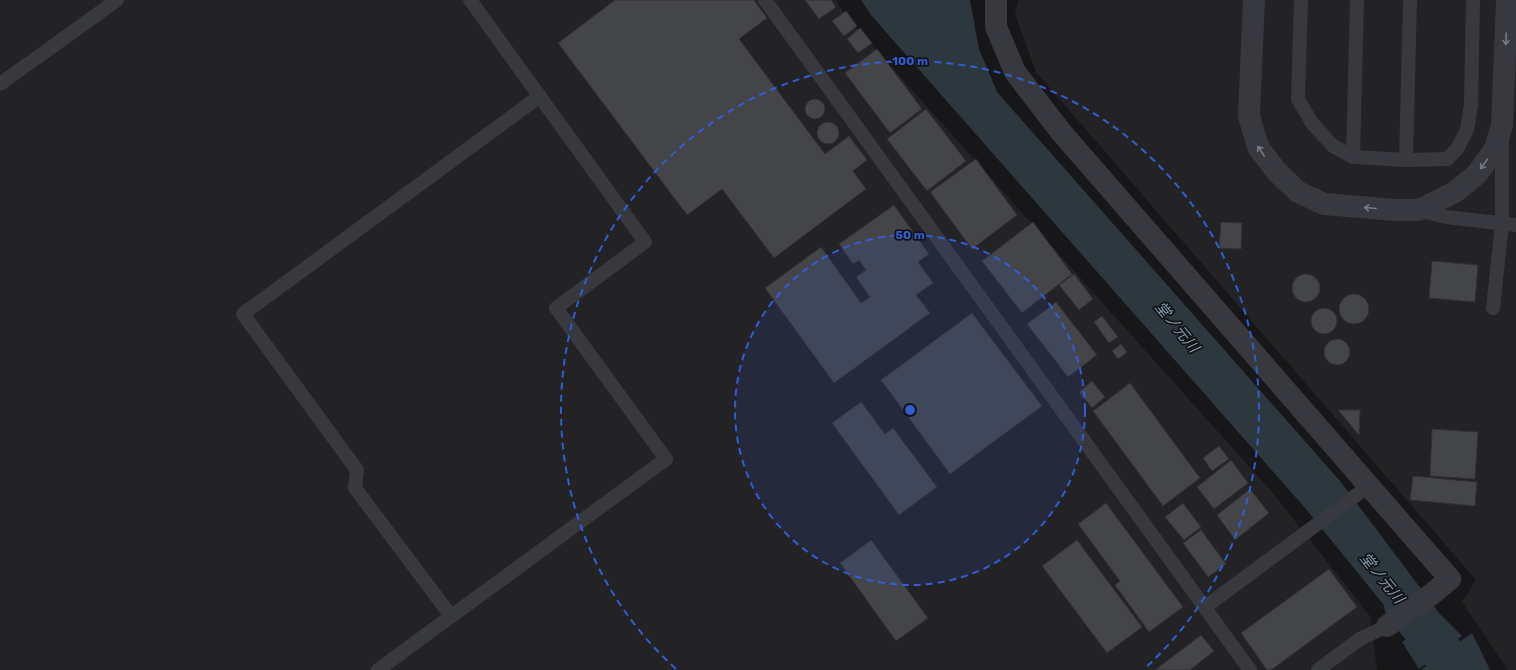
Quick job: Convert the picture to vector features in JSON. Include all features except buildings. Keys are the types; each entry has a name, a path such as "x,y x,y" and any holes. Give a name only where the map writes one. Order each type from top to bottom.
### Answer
{"street":[{"path":"996,0 996,28 1015,72 1061,132 1370,485 1450,579 1432,594 1387,626"},
{"path":"1254,0 1249,116 1258,147 1276,172 1298,192 1324,204 1396,210 1419,210 1455,192 1477,174 1495,149 1502,125 1508,0"}],"lane":[{"path":"0,84 117,0"},
{"path":"378,670 666,459 556,308 645,242 470,0"},
{"path":"765,0 1250,670"},
{"path":"1301,0 1298,99 1312,123 1332,146 1353,157 1406,160 1447,159 1457,149 1467,130 1471,105 1473,0"},
{"path":"1353,157 1357,0"},
{"path":"1406,160 1410,0"},
{"path":"450,616 354,488 357,470 243,314 540,96"},
{"path":"1493,308 1509,224 1502,125"},
{"path":"1419,210 1446,217 1509,224"},
{"path":"1205,608 1370,485"},
{"path":"1318,670 1360,639 1387,626"}],"shaded area":[{"path":"0,0 836,0 844,14 1272,492 1370,616 1377,670 0,670"},
{"path":"1018,0 1516,0 1516,670 1508,670 1462,602 1476,580 1036,72 1015,14"}],"water":[{"path":"861,0 970,0 979,49 997,92 1340,481 1440,614 1462,636 1419,669 1402,642 1410,637 1305,508 871,15"},
{"path":"1472,633 1490,670 1421,670"}],"waterway":[{"name":"堂ノ元川","path":"1405,605 1443,653"}]}
